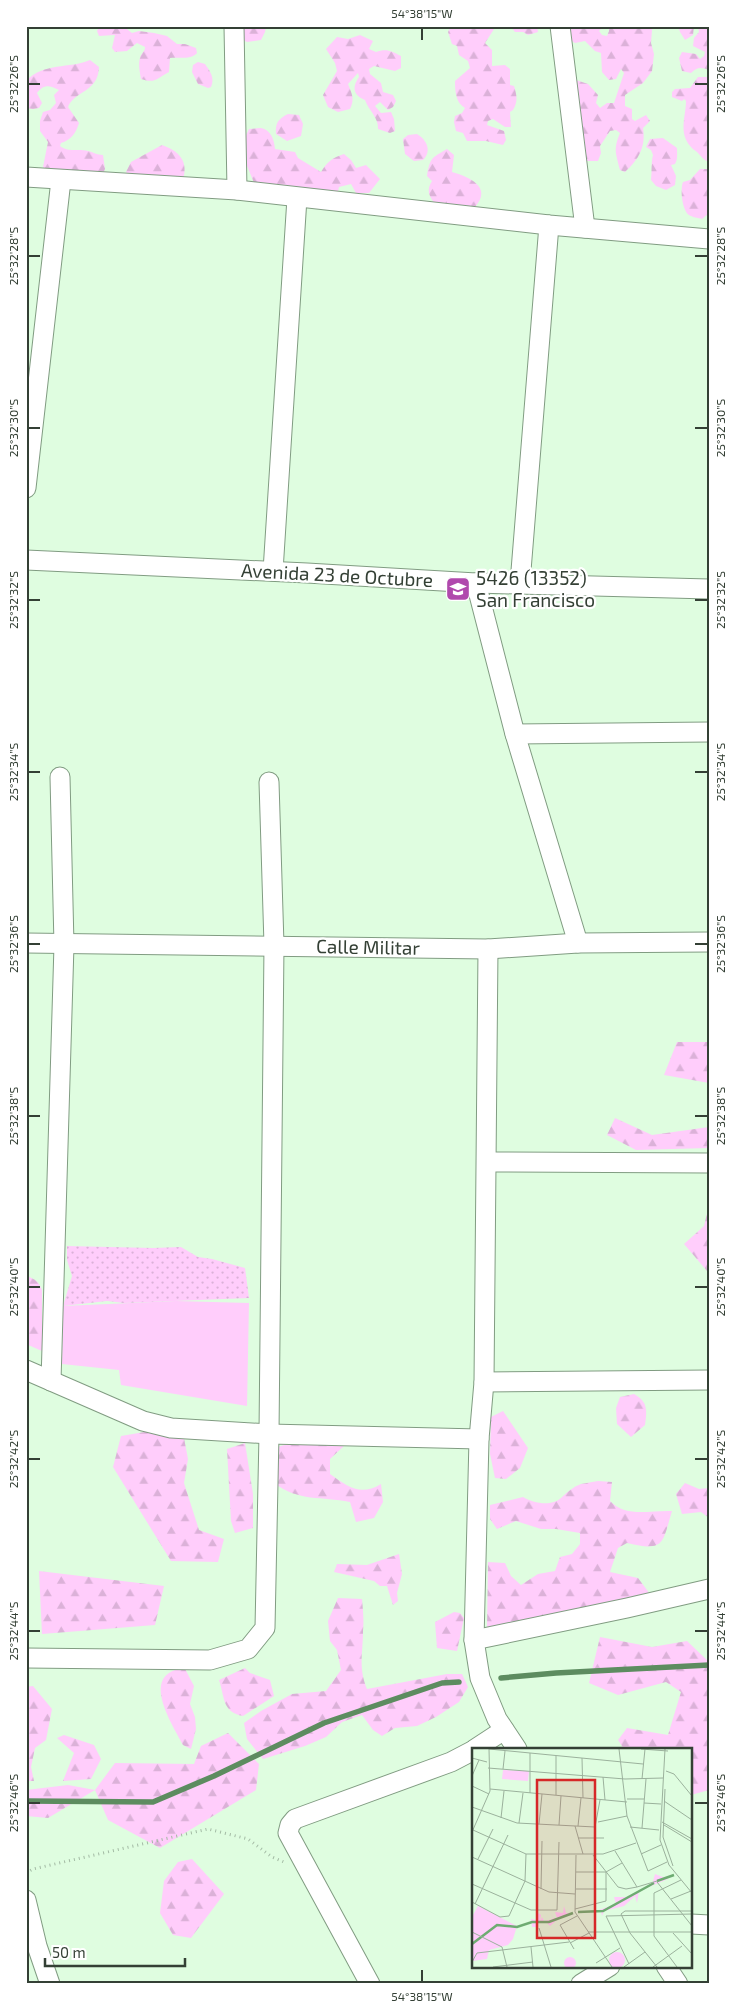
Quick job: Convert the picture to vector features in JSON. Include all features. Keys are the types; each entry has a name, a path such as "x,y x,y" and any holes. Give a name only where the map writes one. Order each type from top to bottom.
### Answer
{"street":[{"path":"234,26 237,190"},
{"path":"560,26 585,228"},
{"path":"26,177 237,190 549,225 709,239"},
{"path":"26,488 61,180"},
{"path":"273,571 297,198"},
{"path":"520,584 549,225"},
{"name":"Avenida 23 de Octubre","path":"26,560 273,571 476,584 709,589"},
{"path":"476,584 515,734 578,943"},
{"path":"515,734 709,732"},
{"path":"51,1382 64,945 60,777"},
{"path":"26,1658 210,1660 248,1649 265,1628 274,945 268,782"},
{"name":"Calle Militar","path":"26,944 274,945 488,949 578,943 706,945"},
{"path":"488,949 484,1382 479,1439 474,1640 480,1678 497,1720 516,1748"},
{"path":"487,1162 709,1163"},
{"path":"26,1370 143,1421 171,1428 269,1434 479,1439"},
{"path":"484,1382 709,1380"},
{"path":"474,1640 709,1589"},
{"path":"476,1748 504,1730"},
{"path":"370,1984 288,1833 290,1825 296,1820 451,1762 472,1750"},
{"path":"26,1900 37,1946 50,1984"},
{"path":"692,1924 709,1925"},
{"path":"581,1984 607,1968"},
{"path":"667,1968 678,1984"}],"path":[{"path":"26,1874 33,1869 208,1829 248,1839 281,1862 289,1864 304,1863"}],"green space":[{"path":"100,26 123,26 132,33 139,31 167,36 177,44 185,44 196,48 197,53 188,57 170,58 169,72 156,80 141,79 139,60 145,47 137,43 127,51 115,52 112,48 115,35 99,36 97,31"},
{"path":"237,26 266,26 261,40 247,42 237,37"},
{"path":"451,26 496,26 485,43 492,50 492,66 505,65 510,69 510,85 514,86 516,93 516,104 510,112 511,127 505,127 493,119 488,121 487,125 504,131 506,140 503,145 486,141 467,141 463,133 456,131 455,116 462,113 465,108 458,100 455,81 470,68 468,61 459,55 457,46 452,44 448,32"},
{"path":"510,26 537,26 538,32 528,35 523,32 515,32"},
{"path":"566,26 604,26 599,31 602,35 607,36 609,26 650,26 652,30 651,43 654,54 652,71 643,83 625,95 625,106 632,109 632,119 635,121 646,115 650,121 643,128 644,135 640,152 625,172 620,170 616,155 616,144 620,133 616,130 610,131 600,146 601,153 598,161 585,161 576,80 588,84 598,95 596,103 600,108 607,103 614,103 624,73 621,69 616,79 609,80 602,72 601,53 595,51 585,41 575,43 567,38"},
{"path":"678,26 694,26 693,35 685,40"},
{"path":"698,26 709,26 709,70 699,68 691,73 682,71 679,58 682,52 696,54 700,59 704,56 705,52 693,46 694,38 699,32"},
{"path":"360,35 373,41 369,49 376,52 389,51 401,56 401,68 395,71 374,66 369,69 370,74 381,83 383,92 393,95 396,101 393,107 388,110 380,102 375,106 381,113 391,112 395,131 390,133 378,129 377,121 365,100 356,93 355,84 359,77 358,73 348,84 353,99 350,109 338,112 328,107 323,95 337,71 335,63 326,49 337,37 348,39"},
{"path":"90,60 99,67 98,75 91,87 71,101 68,107 79,123 73,136 61,143 60,146 70,150 84,150 103,155 105,169 101,178 53,175 43,167 48,142 40,131 40,121 43,112 50,110 56,103 54,95 59,90 49,86 42,88 37,93 42,103 39,108 26,108 26,81 33,75 49,68"},
{"path":"198,62 205,64 210,72 212,78 211,87 208,88 198,84 192,72 193,65"},
{"path":"698,77 709,77 709,162 703,159 687,142 684,130 686,101 672,97 672,92 675,89 690,88"},
{"path":"288,114 299,115 303,124 301,136 287,141 276,134 276,130 278,122"},
{"path":"261,128 271,136 275,149 295,152 298,158 321,172 330,161 344,154 356,168 366,165 380,179 369,193 356,193 351,184 339,187 337,195 323,195 315,188 306,191 254,183 243,150 245,137 249,129"},
{"path":"417,134 426,142 428,149 423,160 414,161 405,154 403,139 408,135"},
{"path":"663,138 677,148 676,162 671,165 676,176 675,185 666,190 656,186 651,180 653,155 651,150 646,147 650,139"},
{"path":"162,145 178,154 184,165 183,179 177,195 163,194 142,186 126,172 131,162"},
{"path":"447,149 454,155 452,172 471,180 480,188 480,200 475,207 435,204 430,196 429,187 432,181 427,176 429,165 435,156"},
{"path":"700,169 709,169 709,213 702,219 690,216 683,204 682,194 683,182 690,180"},
{"path":"677,1042 709,1042 709,1083 664,1075"},
{"path":"615,1118 652,1135 709,1127 709,1148 636,1150 607,1135"},
{"path":"709,1205 709,1311 707,1312 707,1271 684,1244 704,1226"},
{"path":"67,1246 181,1247 198,1257 245,1268 249,1298 124,1303 107,1301 63,1306 72,1276 67,1260"},
{"path":"26,1276 36,1281 42,1290 42,1351 26,1344"},
{"path":"176,1301 249,1303 247,1406 121,1385 119,1370 62,1364 63,1306"},
{"path":"634,1394 644,1403 646,1415 645,1425 631,1437 617,1424 616,1408 620,1397"},
{"path":"503,1411 528,1448 520,1468 506,1479 495,1478 490,1454 491,1417"},
{"path":"162,1429 184,1438 188,1459 184,1483 199,1530 224,1539 218,1562 171,1561 113,1467 121,1436"},
{"path":"328,1439 344,1446 330,1459 330,1474 348,1486 360,1490 367,1490 381,1484 383,1502 374,1518 356,1522 350,1502 301,1496 283,1489 274,1483 274,1448 298,1441"},
{"path":"245,1443 253,1494 253,1528 235,1533 231,1521 227,1449"},
{"path":"598,1481 612,1482 610,1501 623,1510 639,1512 672,1511 660,1543 655,1546 639,1546 627,1543 618,1548 610,1572 638,1578 650,1594 487,1628 488,1562 505,1563 511,1576 521,1585 538,1574 555,1571 560,1557 572,1554 580,1544 580,1533 556,1529 541,1529 516,1521 497,1529 490,1519 490,1505 523,1497 537,1502 557,1501 578,1485"},
{"path":"685,1483 699,1489 709,1488 709,1518 701,1512 682,1514 676,1494"},
{"path":"399,1554 402,1574 397,1593 398,1601 393,1605 387,1586 380,1586 374,1581 334,1572 337,1564 367,1565"},
{"path":"39,1571 164,1586 155,1625 42,1634"},
{"path":"338,1598 362,1599 362,1667 367,1689 447,1674 462,1674 468,1687 459,1702 436,1717 417,1726 395,1728 382,1736 373,1730 362,1715 342,1722 326,1737 305,1746 263,1759 247,1739 244,1723 292,1694 326,1691 341,1670 337,1650 330,1641 328,1621"},
{"path":"454,1612 460,1613 464,1618 457,1651 437,1648 435,1622"},
{"path":"600,1637 652,1647 687,1641 709,1662 709,1790 692,1795 692,1748 623,1748 618,1740 627,1728 668,1735 681,1692 666,1682 618,1695 589,1683"},
{"path":"184,1667 194,1686 190,1704 195,1717 196,1729 191,1749 183,1745 169,1719 162,1698 161,1688 163,1679 169,1673"},
{"path":"245,1668 250,1673 270,1680 274,1696 243,1716 236,1714 228,1708 219,1680"},
{"path":"33,1686 52,1709 46,1740 35,1748 31,1767 34,1781 26,1781 26,1687"},
{"path":"228,1733 259,1764 256,1790 160,1848 108,1820 95,1790 115,1763 194,1764 201,1746"},
{"path":"64,1735 94,1745 101,1759 91,1779 63,1781 74,1753 57,1738"},
{"path":"68,1785 95,1790 48,1818 26,1816 26,1790"},
{"path":"192,1859 224,1894 191,1938 173,1935 160,1913 164,1881 178,1862"}],"waterway":[{"path":"501,1678 556,1673 709,1665"},
{"path":"26,1801 153,1802 214,1776 324,1723 442,1683 459,1682"}],"place":[{"name":"5426 (13352) San Francisco","path":"458,589"}]}
